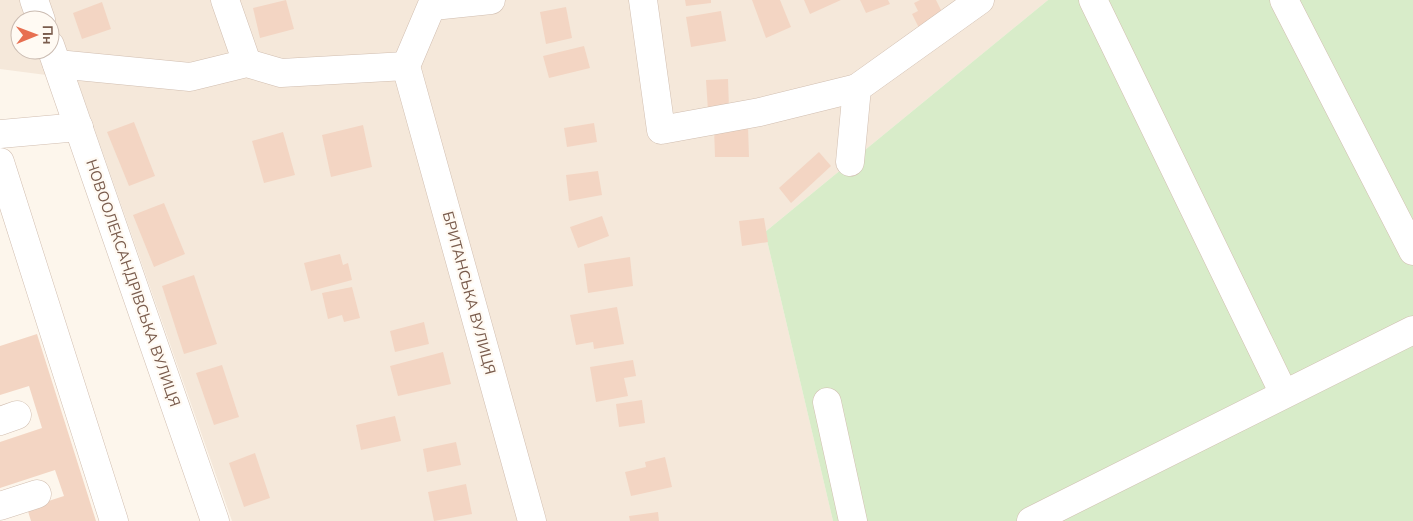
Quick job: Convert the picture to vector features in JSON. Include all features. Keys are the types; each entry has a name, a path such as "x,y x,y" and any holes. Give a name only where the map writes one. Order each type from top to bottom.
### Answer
{"street":[{"path":"225,0 247,63"},
{"path":"60,55 190,77 247,63 281,73 406,66 434,3 491,0"},
{"path":"643,0 661,130 760,112 857,88 980,0"},
{"path":"1093,0 1284,394"},
{"path":"1284,0 1413,251"},
{"name":"НОВООЛЕКСАНДРІВСЬКА ВУЛИЦЯ","path":"55,60 215,521"},
{"name":"БРИТАНСЬКА ВУЛИЦЯ","path":"406,66 532,521"},
{"path":"850,162 857,88"},
{"path":"0,134 79,127"},
{"path":"0,162 114,521"},
{"path":"1031,521 1413,330"},
{"path":"827,402 853,521"},
{"path":"0,506 37,494"}],"shaded area":[{"path":"0,0 1048,0 765,232 833,521 232,521 77,79 0,69"}],"green space":[{"path":"1048,0 1413,0 1413,521 833,521 765,232"}],"building":[{"path":"286,0 294,29 260,38 253,8"},
{"path":"685,0 711,0 711,3 686,6"},
{"path":"752,0 780,0 791,27 766,38"},
{"path":"804,0 841,0 810,14"},
{"path":"860,0 888,0 890,4 866,13"},
{"path":"920,0 936,0 946,20 921,32 912,14 918,11 914,3"},
{"path":"102,2 111,29 82,39 73,13"},
{"path":"566,7 572,38 546,44 540,12"},
{"path":"721,11 726,41 691,47 686,17"},
{"path":"584,46 590,68 549,78 543,56"},
{"path":"728,79 729,109 708,111 706,80"},
{"path":"134,122 155,176 129,186 107,132"},
{"path":"594,123 597,142 567,147 564,128"},
{"path":"363,125 372,167 331,177 322,135"},
{"path":"748,126 749,157 715,157 714,127"},
{"path":"283,132 295,175 264,183 252,141"},
{"path":"819,152 831,166 791,203 779,188"},
{"path":"598,171 602,195 569,201 566,175"},
{"path":"164,203 185,254 154,267 133,215"},
{"path":"602,216 609,236 578,248 570,227"},
{"path":"764,218 768,242 742,246 739,221"},
{"path":"340,254 343,265 348,263 352,280 311,291 304,263"},
{"path":"630,257 633,286 588,293 584,264"},
{"path":"194,275 217,344 184,354 162,286"},
{"path":"352,287 360,318 344,322 342,315 328,319 322,293"},
{"path":"617,307 624,344 594,349 593,342 576,345 570,315"},
{"path":"424,322 429,344 395,352 390,331"},
{"path":"37,334 96,521 31,521 27,508 64,496 55,470 0,488 0,442 42,428 29,386 0,395 0,346"},
{"path":"443,352 451,384 398,396 390,366"},
{"path":"633,360 636,376 624,378 628,396 596,402 590,367"},
{"path":"222,365 239,417 214,425 196,373"},
{"path":"642,400 645,423 619,427 616,404"},
{"path":"395,416 401,441 361,450 356,425"},
{"path":"456,442 461,465 427,472 423,449"},
{"path":"255,453 270,498 244,507 229,463"},
{"path":"665,457 672,487 631,496 625,472 646,467 645,462"},
{"path":"466,484 472,514 434,521 428,492"},
{"path":"658,512 659,521 630,521 629,516"}]}
